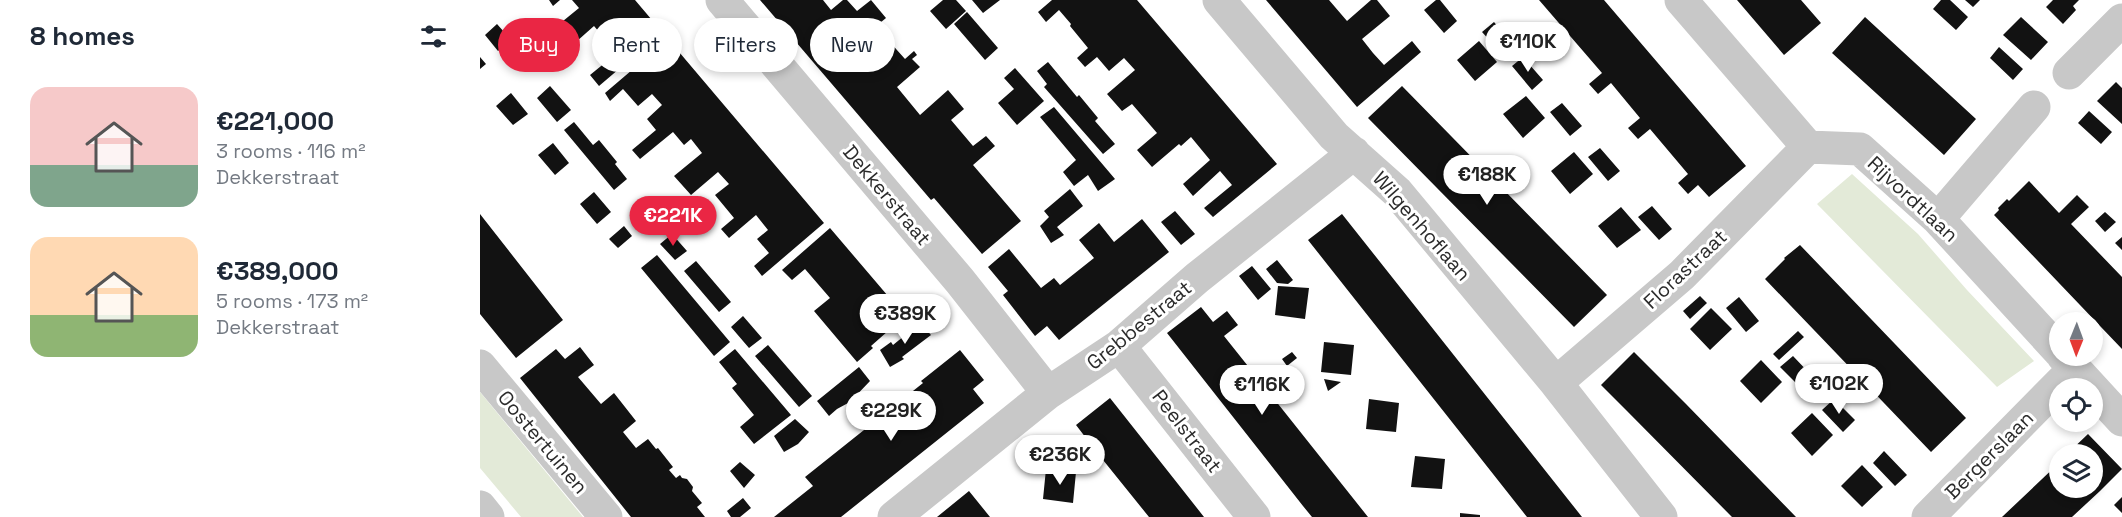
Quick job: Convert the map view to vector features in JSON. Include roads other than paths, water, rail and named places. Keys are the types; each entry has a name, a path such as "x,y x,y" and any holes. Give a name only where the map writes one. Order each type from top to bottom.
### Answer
{"street":[{"name":"Dekkerstraat","path":"722,0 960,281 1048,393"},
{"name":"Wilgenhoflaan","path":"1219,0 1334,136 1397,192 1556,383 1661,517"},
{"path":"1681,0 1808,147"},
{"path":"2069,73 2122,20"},
{"path":"1938,219 2034,107"},
{"name":"Rijvordtlaan","path":"1808,147 1860,149 1938,219 2049,340"},
{"name":"Florastraat","path":"1556,383 1682,275 1808,147"},
{"name":"Grebbestraat","path":"894,517 1048,393 1119,346 1223,257 1354,153"},
{"name":"Peelstraat","path":"1119,346 1254,517"},
{"name":"Oostertuinen","path":"480,366 606,517"},
{"name":"Bergerslaan","path":"1928,517 2059,366"},
{"name":"Rijvordtlaan","path":"2073,366 2122,420"},
{"path":"480,507 488,517"}]}
